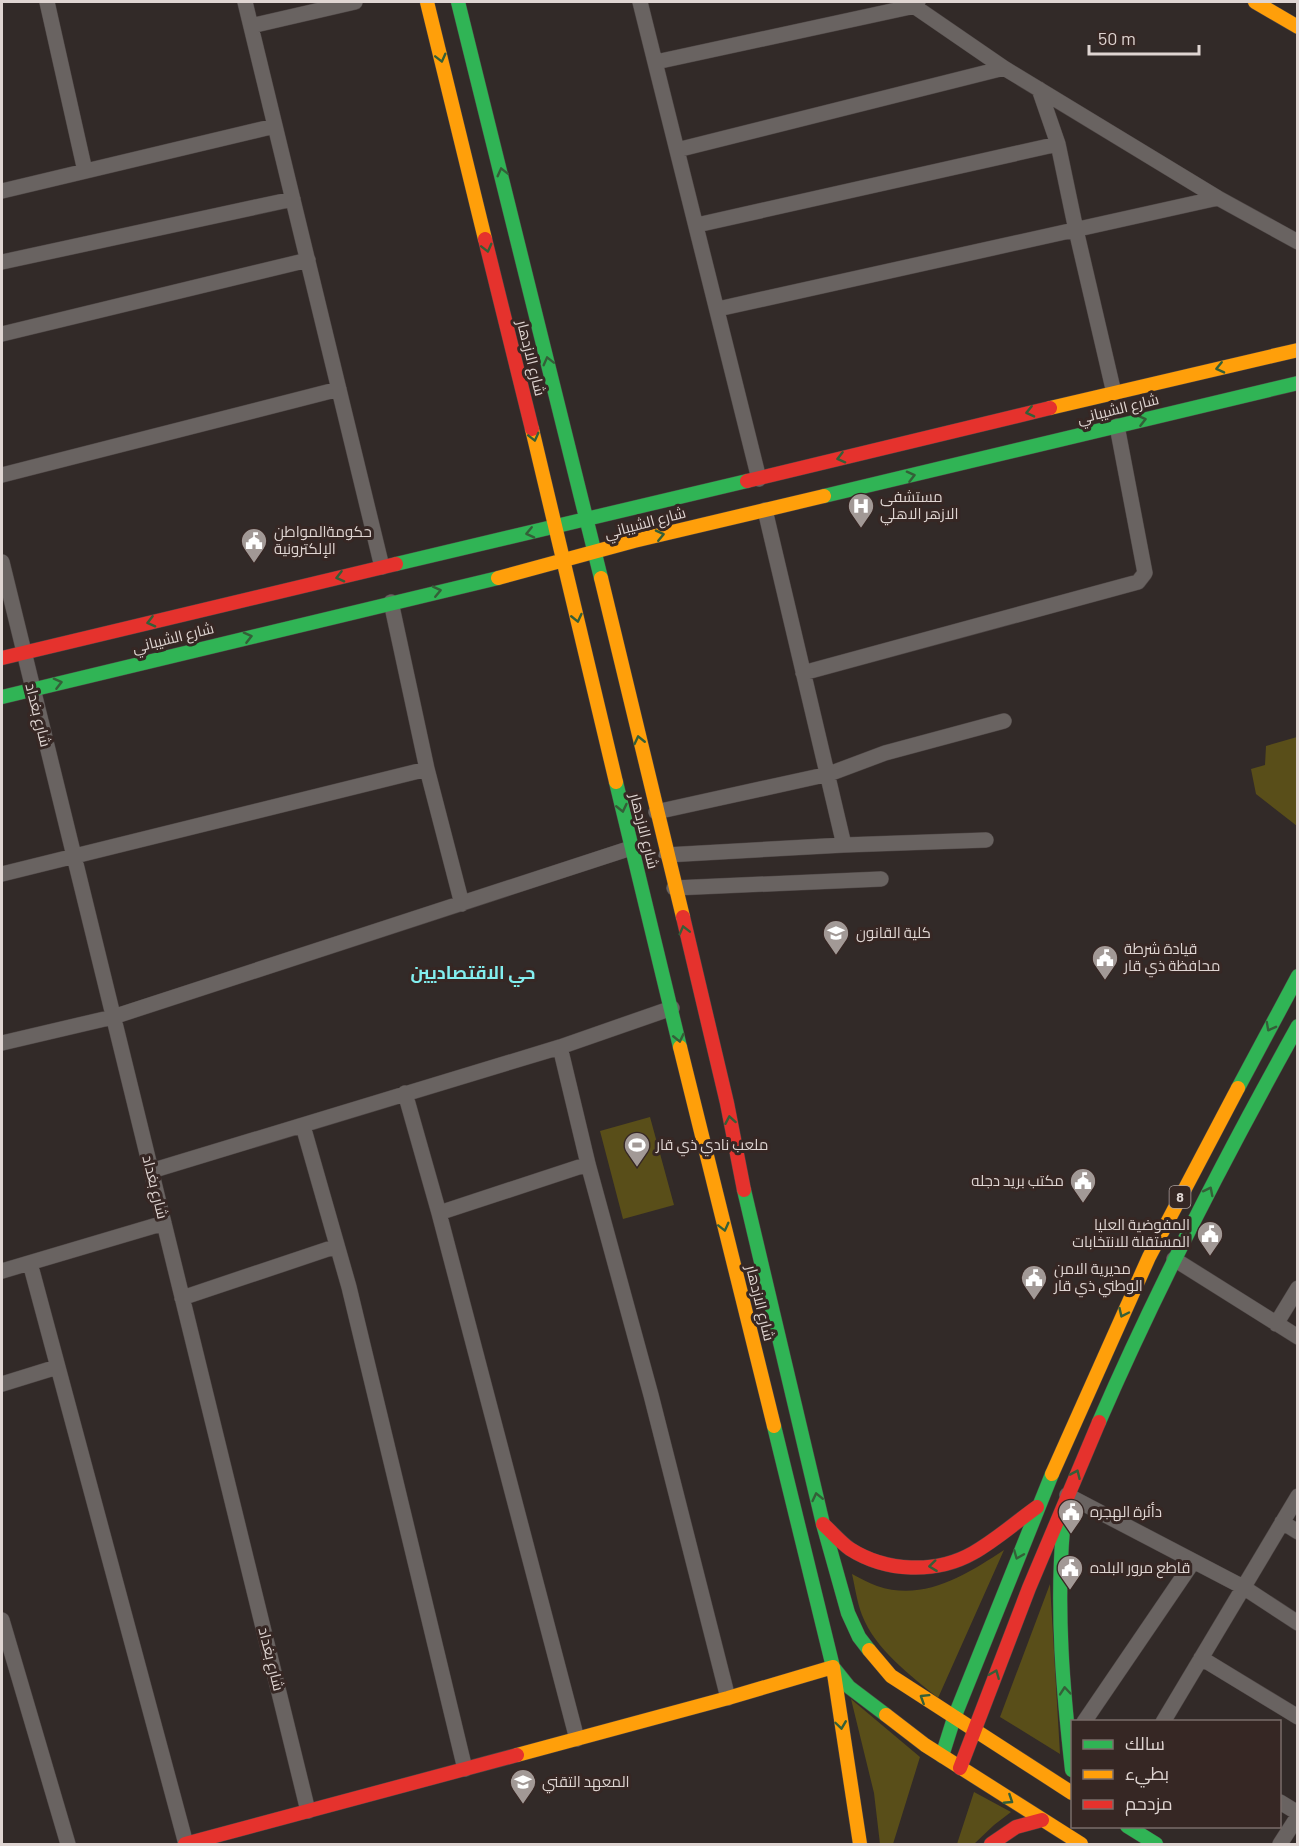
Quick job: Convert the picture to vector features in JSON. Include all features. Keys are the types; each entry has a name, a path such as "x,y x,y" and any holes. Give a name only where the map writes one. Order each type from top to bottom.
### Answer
{"main road":[{"name":"شارع الازدهار","path":"427,2 465,88 587,520 727,1103 739,1169 779,1341 823,1524 848,1613 859,1637 891,1676 1071,1792"},
{"name":"شارع الازدهار","path":"458,2 465,88 563,561 832,1667 861,1845"},
{"path":"1255,2 1298,27"},
{"name":"شارع الشيباني","path":"2,697 563,561 634,541 1117,426 1251,377 1298,350"},
{"name":"شارع الشيباني","path":"2,658 1114,393 1251,377 1298,382"},
{"name":"8","path":"942,1756 954,1718 1037,1507 1149,1257 1291,1002 1298,976"},
{"name":"8","path":"960,1768 1067,1495 1128,1356 1236,1137 1298,1026"},
{"path":"711,1175 739,1169"},
{"path":"1067,1495 1060,1555 1059,1596 1071,1741"},
{"path":"823,1524 851,1548 876,1561 904,1569 939,1567 972,1554 1037,1507"},
{"path":"185,1844 728,1698 832,1667 849,1687 942,1756 1081,1845"},
{"path":"991,1845 1016,1827 1042,1820"},
{"path":"1129,1828 1156,1845"}],"street":[{"path":"47,2 85,171"},
{"path":"245,2 382,567"},
{"path":"251,26 355,2"},
{"path":"640,2 759,479"},
{"path":"656,62 914,3 1004,68 1218,198 1298,242"},
{"path":"677,150 1004,68"},
{"path":"1039,89 1058,144 1114,393"},
{"path":"2,191 275,126"},
{"path":"697,225 1058,144"},
{"path":"718,309 1218,198"},
{"path":"2,262 293,199"},
{"path":"2,334 308,260"},
{"path":"2,475 339,389"},
{"path":"803,673 1138,582 1145,573 1117,426"},
{"path":"765,510 844,844"},
{"name":"شارع بغداد","path":"2,562 31,690 74,856 308,1811"},
{"path":"391,602 427,769 462,904"},
{"path":"656,812 829,774 885,753 1004,721"},
{"path":"2,874 427,769"},
{"path":"666,855 844,844 986,840"},
{"path":"2,1043 113,1017 631,848"},
{"path":"674,888 880,879"},
{"path":"151,1171 560,1047 672,1008"},
{"path":"560,1047 588,1164 648,1384 728,1698"},
{"path":"405,1093 439,1213 577,1739"},
{"path":"303,1126 349,1287 465,1769"},
{"path":"439,1213 588,1164"},
{"path":"2,1271 164,1223"},
{"path":"182,1298 336,1246"},
{"path":"1174,1259 1298,1337"},
{"path":"30,1263 185,1844"},
{"path":"1276,1324 1298,1288"},
{"path":"2,1384 57,1367"},
{"path":"1067,1495 1243,1587 1298,1623"},
{"path":"1164,1720 1298,1496"},
{"path":"1282,1522 1298,1532"},
{"path":"1085,1720 1193,1562"},
{"path":"2,1620 68,1845"},
{"path":"1201,1658 1298,1717"},
{"path":"1280,1845 1298,1815 1281,1803"}],"shaded area":[{"path":"1298,737 1297,826 1256,794 1251,769 1265,765 1266,746"},
{"name":"ملعب نادي ذي قار","path":"650,1117 674,1205 623,1219 600,1131"},
{"path":"1004,1550 938,1698 895,1661 876,1639 862,1615 852,1574 877,1586 911,1591 960,1577"},
{"path":"1050,1584 1060,1754 1000,1717"},
{"path":"851,1699 920,1757 893,1844 880,1844 874,1793"},
{"path":"974,1792 1011,1812 974,1844 957,1844"}],"traffic: fast":[{"path":"458,2 601,578"},
{"path":"824,496 1298,383"},
{"path":"396,564 747,481"},
{"path":"2,697 498,578"},
{"path":"616,782 680,1047"},
{"path":"1238,1088 1298,976"},
{"path":"1099,1422 1194,1221 1298,1026"},
{"path":"744,1190 823,1524 848,1613 859,1637 869,1650"},
{"path":"774,1426 833,1667 849,1687 886,1715"},
{"path":"942,1756 954,1718 1052,1474"},
{"path":"1063,1529 1060,1590 1062,1650 1071,1760"},
{"path":"1130,1828 1156,1844"}],"traffic: slow":[{"path":"427,2 485,239"},
{"path":"1255,2 1298,27"},
{"path":"1050,408 1298,350"},
{"path":"532,429 616,782"},
{"path":"498,578 634,541 824,496"},
{"path":"601,578 683,917"},
{"path":"680,1047 774,1426"},
{"path":"1052,1474 1149,1257 1238,1088"},
{"path":"869,1650 891,1676 1071,1792"},
{"path":"517,1755 833,1667"},
{"path":"833,1667 860,1844"},
{"path":"886,1715 925,1745 1081,1844"}],"traffic: jam":[{"path":"485,239 532,429"},
{"path":"747,481 1050,408"},
{"path":"2,658 396,564"},
{"path":"683,917 727,1103 744,1190"},
{"path":"960,1768 1029,1588 1099,1422"},
{"path":"823,1524 846,1546 864,1557 895,1566 927,1567 959,1560 973,1553 1037,1507"},
{"path":"185,1844 517,1755"},
{"path":"991,1844 1016,1827 1042,1820"}],"place":[{"name":"مستشفى الازهر الاهلي","path":"861,529"},
{"name":"حكومةالمواطن الإلكترونية","path":"254,564"},
{"name":"كلية القانون","path":"836,956"},
{"name":"قيادة شرطة محافظة ذي قار","path":"1105,981"},
{"name":"ملعب نادي ذي قار","path":"637,1168"},
{"name":"مكتب بريد دجله","path":"1083,1204"},
{"name":"المفوضية العليا المستقلة للانتخابات","path":"1210,1257"},
{"name":"مديرية الامن الوطني ذي قار","path":"1034,1301"},
{"name":"دأئرة الهجره","path":"1071,1535"},
{"name":"قاطع مرور البلده","path":"1070,1591"},
{"name":"المعهد التقني","path":"523,1805"}],"district":[{"name":"حي الاقتصاديين","path":"473,973"}]}
